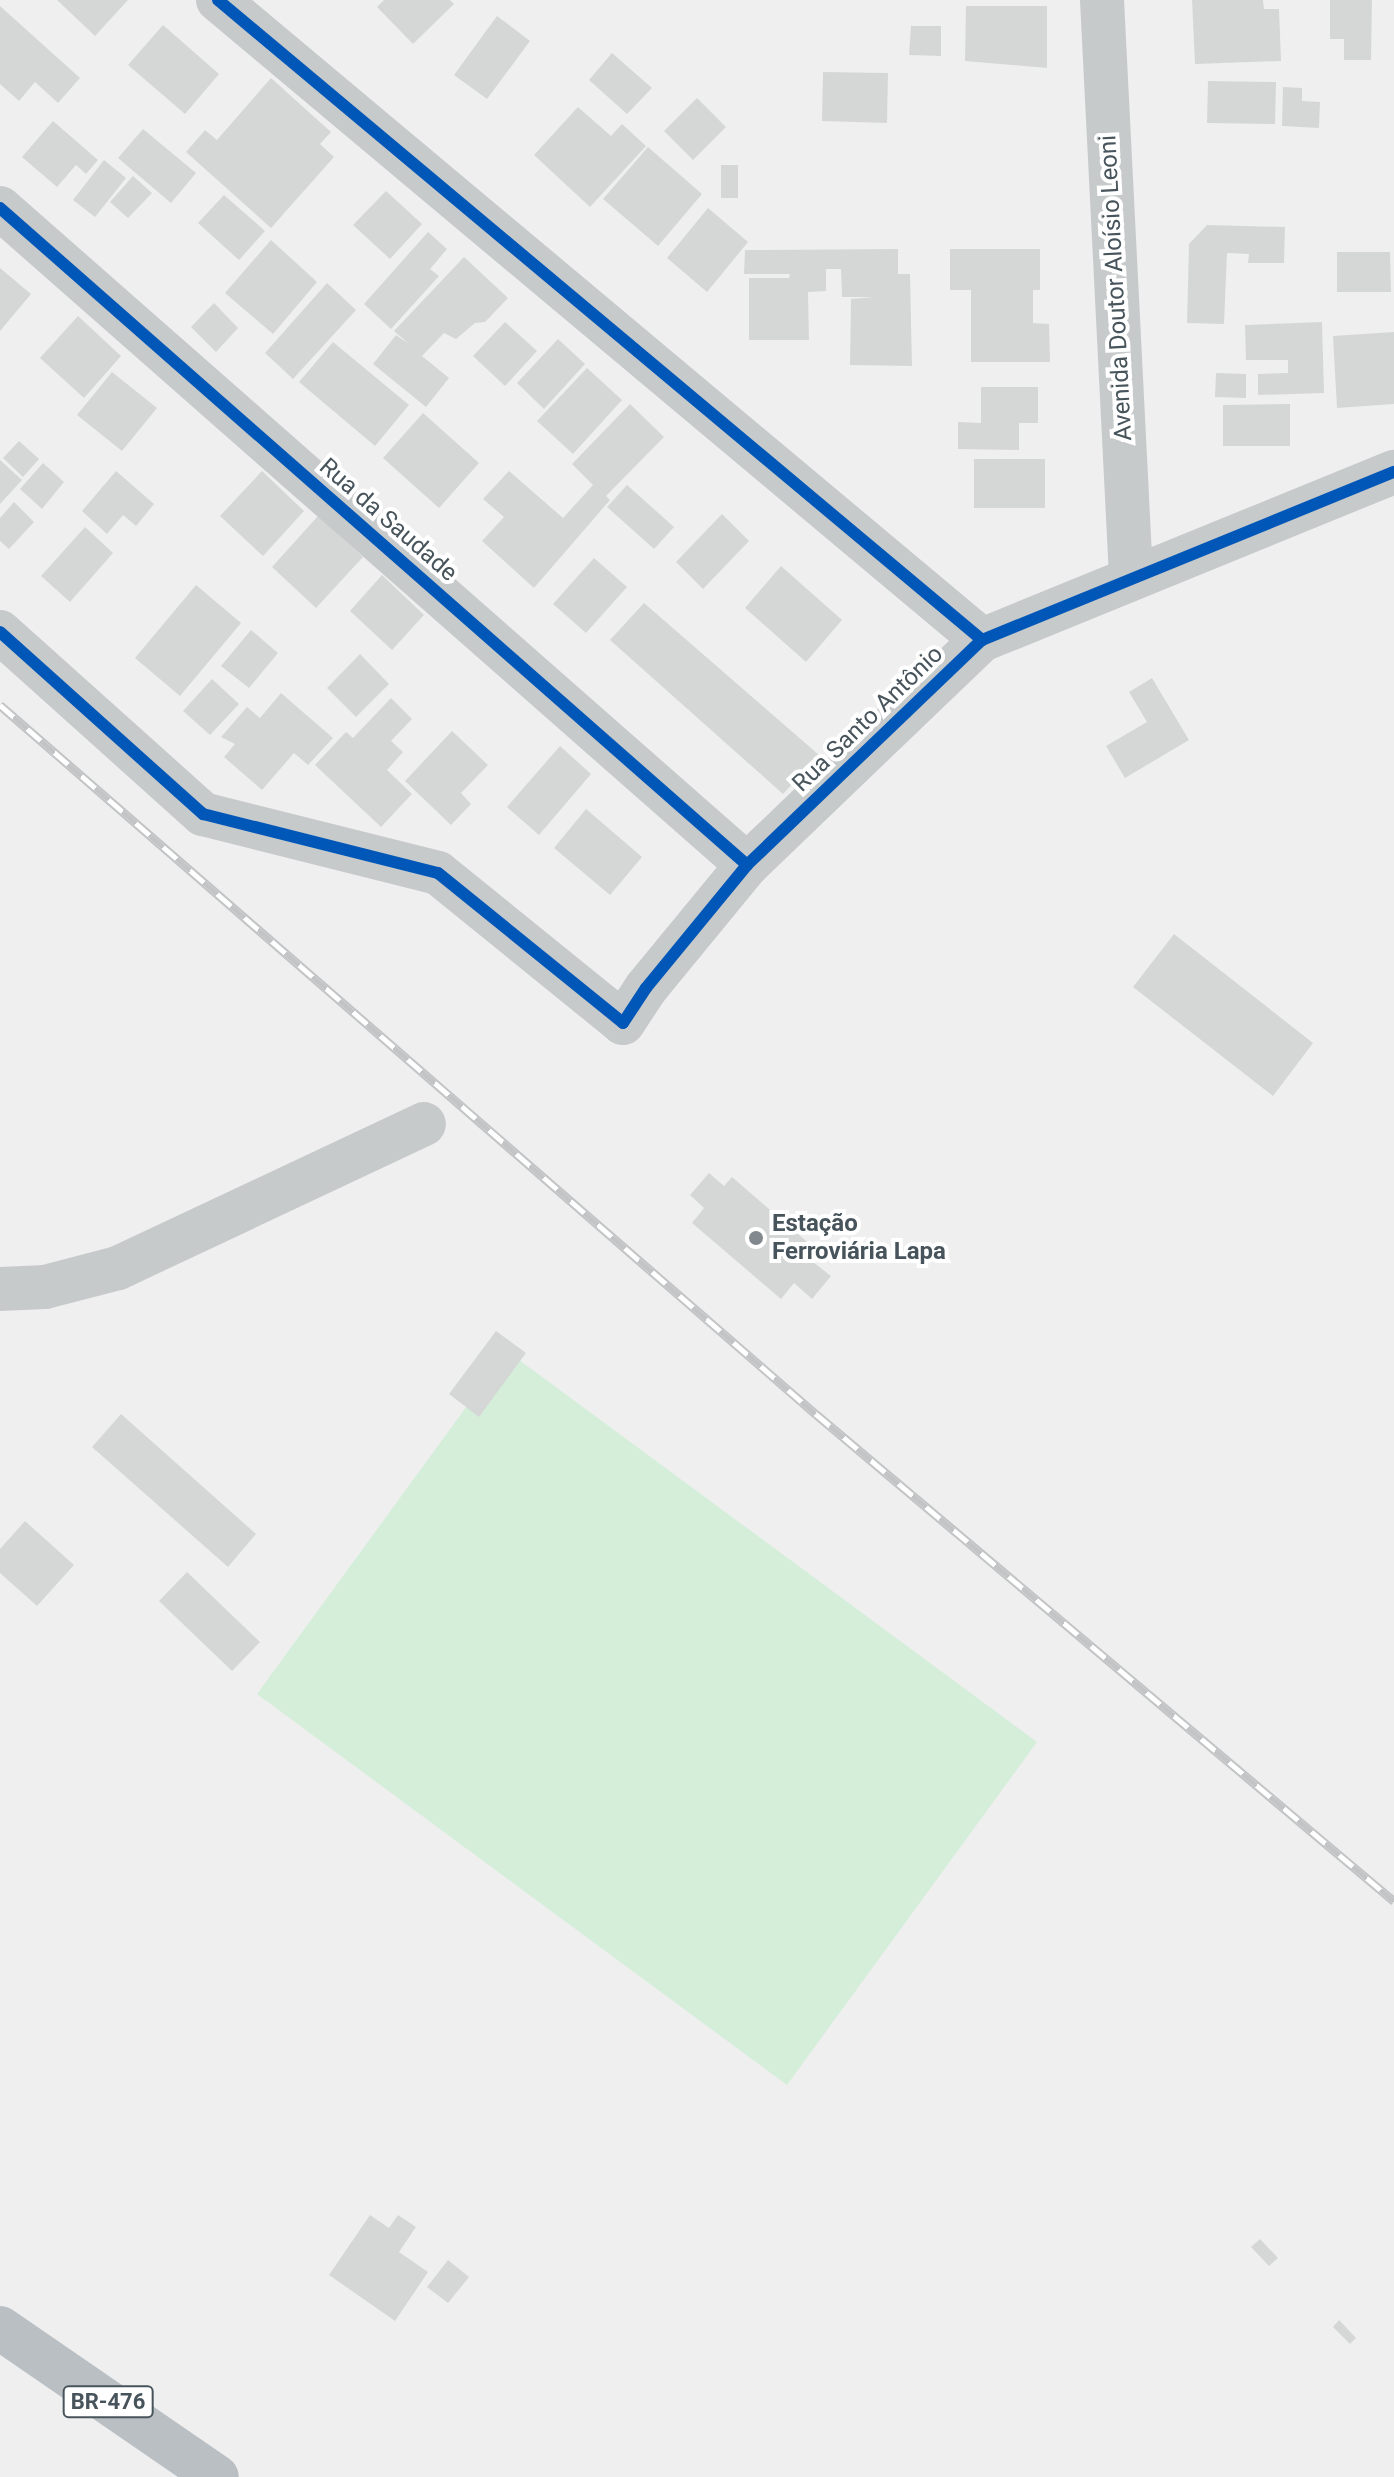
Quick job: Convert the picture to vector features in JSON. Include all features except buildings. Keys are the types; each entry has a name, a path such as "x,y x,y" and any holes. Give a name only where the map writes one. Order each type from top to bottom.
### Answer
{"highway":[{"name":"BR-476","path":"0,2328 217,2477"}],"street":[{"path":"218,0 982,640"},
{"name":"Avenida Doutor Aloísio Leoni","path":"1102,0 1131,576"},
{"name":"Rua da Saudade","path":"0,208 747,865"},
{"name":"Rua Santo Antônio","path":"0,632 203,814 438,873 623,1023 646,988 747,865 982,640 1131,576 1394,472"},
{"path":"0,1289 45,1287 118,1268 424,1124"}],"green space":[{"path":"507,1351 1037,1742 787,2085 257,1694"}],"railway":[{"path":"0,705 816,1414 1394,1901"}],"cycle path":[{"path":"218,0 982,640"},
{"path":"0,208 747,865"},
{"path":"0,632 203,814 438,873 623,1023 646,988 747,865 982,640 1394,472"}],"place":[{"name":"Estação Ferroviária Lapa","path":"756,1238"}]}
